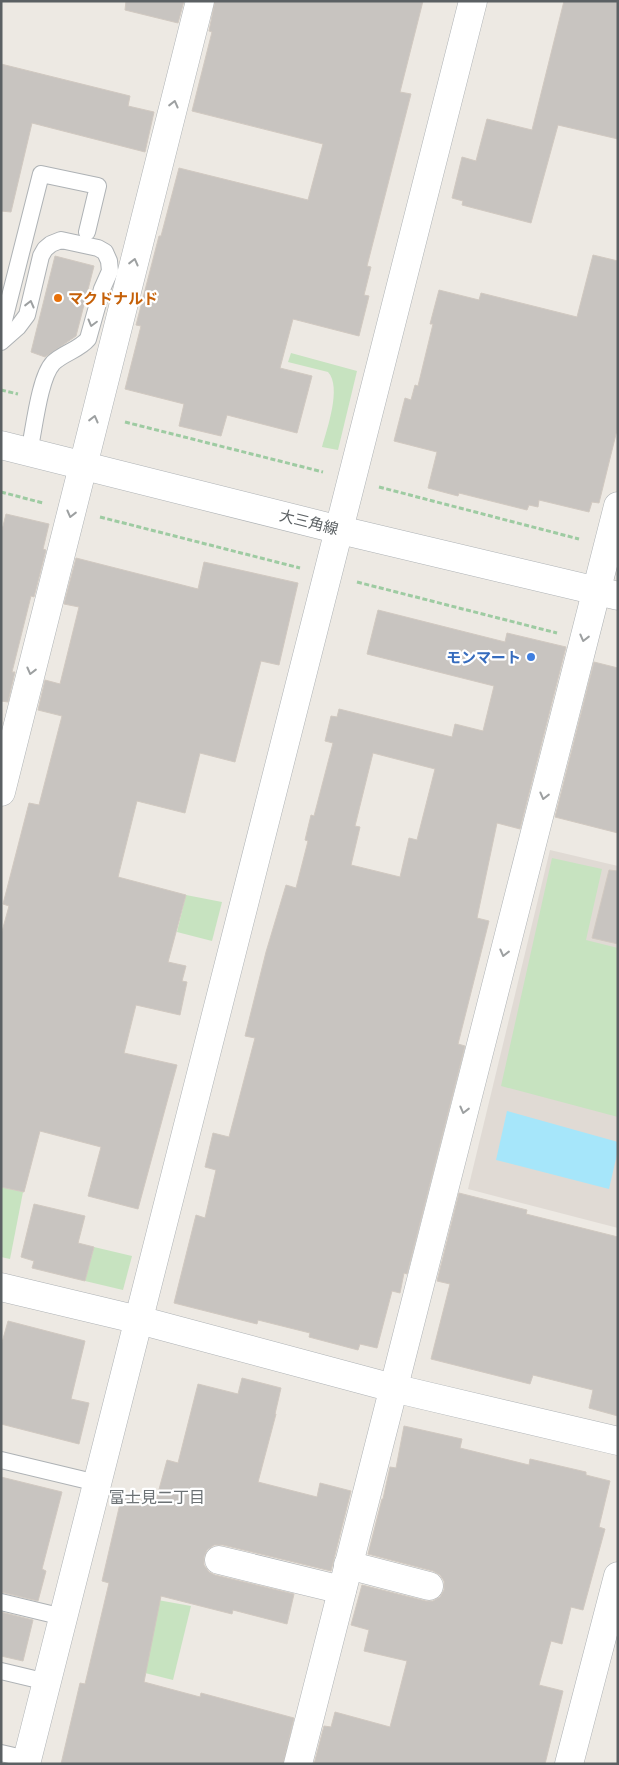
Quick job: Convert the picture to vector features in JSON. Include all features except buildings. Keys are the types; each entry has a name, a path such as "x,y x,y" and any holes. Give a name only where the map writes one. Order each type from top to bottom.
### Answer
{"street":[{"path":"1,792 200,1"},
{"path":"18,1758 47,1682 473,1"},
{"name":"大三角線","path":"1,445 340,530 607,594"},
{"path":"298,1764 393,1388 607,594 608,546 618,506"},
{"path":"1,1287 139,1320 393,1388 618,1441"},
{"path":"219,1560 345,1578 429,1586"},
{"path":"569,1764 618,1576"}],"lane":[{"path":"1,332 41,174 98,186 87,232"},
{"path":"1,342 18,327 27,315 41,256 45,249 61,240 98,248 105,252 109,261 110,271 102,289 88,339 84,345 54,362 47,371 29,452"},
{"path":"1,1460 97,1483"},
{"path":"1,1602 63,1617"},
{"path":"1,1671 47,1682"}],"path":[{"path":"1,390 40,399"},
{"path":"96,415 608,546"}],"shaded area":[{"path":"550,850 618,866 618,1228 468,1189"}],"green space":[{"path":"291,353 357,371 338,450 322,447 334,398 332,379 328,372 288,362"},
{"path":"552,858 602,869 586,940 618,948 618,1117 501,1086"},
{"path":"186,895 222,902 212,941 177,932"},
{"path":"1,1187 23,1192 10,1259 1,1257"},
{"path":"94,1247 132,1256 123,1290 85,1281"},
{"path":"141,1597 191,1606 173,1680 145,1673"}],"water":[{"path":"507,1111 618,1142 618,1150 609,1189 496,1160"}],"place":[{"name":"マクドナルド","path":"58,298"},
{"name":"モンマート","path":"531,657"}],"district":[{"name":"富士見二丁目","path":"157,1497"}]}
